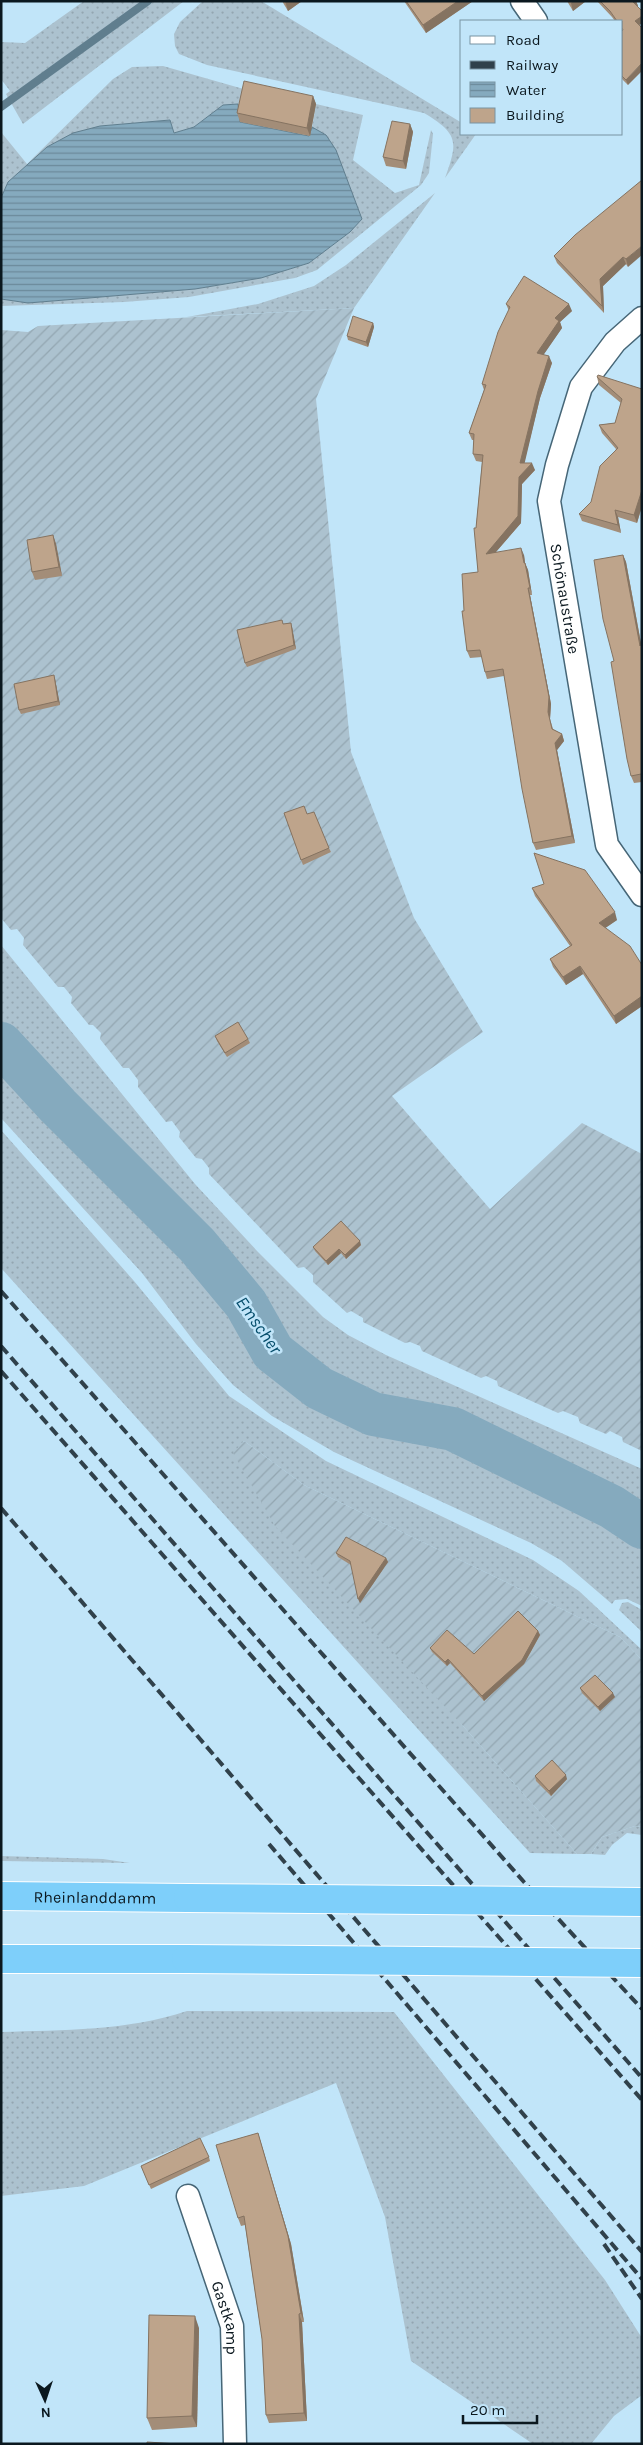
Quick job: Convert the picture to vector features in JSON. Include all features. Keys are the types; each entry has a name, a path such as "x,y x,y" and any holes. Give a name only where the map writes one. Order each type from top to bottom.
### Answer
{"highway":[{"name":"Rheinlanddamm","path":"1,1896 642,1902"},
{"path":"1,1959 642,1963"}],"street":[{"path":"522,1 535,20"},
{"name":"Schönaustraße","path":"642,318 615,342 581,386 557,465 549,501 607,845 642,895"},
{"name":"Gastkamp","path":"188,2196 232,2326 235,2444"}],"shaded area":[{"path":"84,1 184,1 23,124 6,94 10,91 1,79 1,42 25,43"},
{"path":"203,1 261,1 460,122 460,135 475,135 445,178 452,156 452,140 444,127 424,113 207,65 179,54 175,46 174,34 180,22"},
{"path":"163,66 247,90 240,122 237,104 223,105 194,127 174,133 170,120 100,126 47,147 8,182 1,198 1,132 27,164 113,79 132,67"},
{"path":"316,104 363,115 353,160 395,193 419,185 431,130 433,134 429,173 421,185 317,270 295,278 189,297 124,302 1,306 1,299 28,303 195,289 261,278 309,263 350,232 362,219 326,135 312,127"},
{"path":"435,193 354,308 187,317 258,304 314,286 346,265"},
{"path":"354,308 316,399 351,752 414,918 483,1032 392,1096 490,1209 582,1123 642,1154 642,1451 623,1442 622,1437 610,1431 606,1434 580,1423 578,1417 563,1411 558,1413 498,1386 497,1381 486,1376 481,1378 422,1351 420,1346 410,1342 405,1343 363,1322 363,1318 351,1311 347,1313 313,1282 313,1275 304,1267 298,1268 209,1174 209,1168 202,1159 196,1158 179,1137 180,1132 172,1121 166,1122 138,1087 138,1080 129,1068 123,1068 100,1039 101,1033 93,1025 89,1025 71,1003 72,997 64,987 58,987 23,945 24,938 17,929 11,930 1,918 1,330 28,332 38,326"},
{"path":"1,945 195,1184 258,1252 323,1317 348,1335 386,1355 642,1469 642,1606 627,1599 615,1600 612,1604 562,1561 531,1543 334,1452 272,1416 233,1385 196,1344 142,1273 1,1118"},
{"path":"1,1130 134,1281 229,1396 326,1461 533,1560 579,1591 642,1650 642,1660 620,1637 304,1485 244,1441 234,1453 463,1726 577,1854 530,1853 1,1268"},
{"path":"244,1441 304,1485 620,1637 642,1660 642,1827 635,1826 602,1837 591,1854 577,1854 463,1726 275,1526 233,1453"},
{"path":"628,1602 642,1610 642,1632 619,1610 622,1603"},
{"path":"635,1826 642,1827 642,1835 627,1833 612,1845 605,1855 591,1854 602,1837"},
{"path":"1,1856 103,1859 130,1863 1,1861"},
{"path":"187,2011 394,2012 605,2280 642,2338 642,2395 614,2416 591,2444 533,2444 411,2361 385,2217 336,2083 84,2186 1,2196 1,2032 71,2030 118,2026 164,2018"}],"water":[{"path":"238,104 240,122 309,136 312,127 326,135 336,150 362,219 350,232 309,263 261,278 195,289 28,303 1,299 1,198 8,182 47,147 73,133 100,126 170,120 174,133 194,127 223,105"}],"building":[{"path":"406,1 458,1 423,25"},
{"path":"600,1 634,1 642,11 642,16 635,21 642,28 642,63 626,80 623,77 623,20 616,20"},
{"path":"244,81 313,96 307,128 237,113"},
{"path":"392,121 410,124 403,161 383,157"},
{"path":"642,180 642,246 626,259 623,257 600,279 602,306 554,256 575,235"},
{"path":"524,276 569,304 555,318 559,321 537,353 549,356 520,463 532,463 519,477 518,516 486,554 521,548 549,697 548,712 552,729 562,734 555,743 572,836 533,843 522,789 503,669 485,672 480,650 467,651 462,611 464,611 462,574 478,572 474,528 476,528 483,455 473,454 474,434 469,433 486,385 482,384 498,332 510,307 506,304"},
{"path":"353,316 373,323 366,342 347,336"},
{"path":"598,375 642,389 642,490 634,515 615,510 618,525 579,514 591,502 600,466 618,448 599,425 615,423 622,399 597,377"},
{"path":"53,535 59,567 32,572 27,540"},
{"path":"623,555 640,646 642,639 642,777 641,774 631,776 627,759 611,662 614,661 603,619 594,560"},
{"path":"282,620 283,624 291,623 294,645 245,663 237,630"},
{"path":"54,675 58,701 19,710 14,684"},
{"path":"304,806 307,814 314,812 329,848 301,860 284,813"},
{"path":"534,853 585,870 615,912 599,923 630,946 642,965 642,996 614,1016 580,966 563,977 550,959 572,945 532,888 544,884"},
{"path":"238,1022 248,1039 225,1053 215,1036"},
{"path":"341,1221 360,1241 345,1255 339,1249 326,1261 313,1247"},
{"path":"346,1537 386,1558 358,1599 350,1561 336,1553"},
{"path":"518,1611 538,1631 522,1660 482,1696 448,1659 445,1662 430,1648 447,1630 474,1654"},
{"path":"595,1675 613,1693 598,1707 580,1688"},
{"path":"552,1760 566,1775 549,1791 535,1776"},
{"path":"258,2133 288,2236 301,2313 299,2314 304,2413 266,2415 262,2339 244,2216 238,2218 216,2145"},
{"path":"200,2138 209,2157 149,2185 141,2166"},
{"path":"149,2315 195,2316 192,2416 147,2418"},
{"path":"147,2442 178,2444 147,2444"}],"waterway":[{"path":"1,107 148,1"},
{"name":"Emscher","path":"1,1044 58,1106 197,1245 246,1304 273,1352 319,1388 373,1414 453,1429 612,1507 642,1527"}],"railway":[{"path":"1,1291 524,1882 642,2009"},
{"path":"1,1346 642,2078"},
{"path":"1,1371 642,2100"},
{"path":"1,1508 642,2252"},
{"path":"269,1844 642,2279"},
{"path":"604,2244 642,2299"}]}
